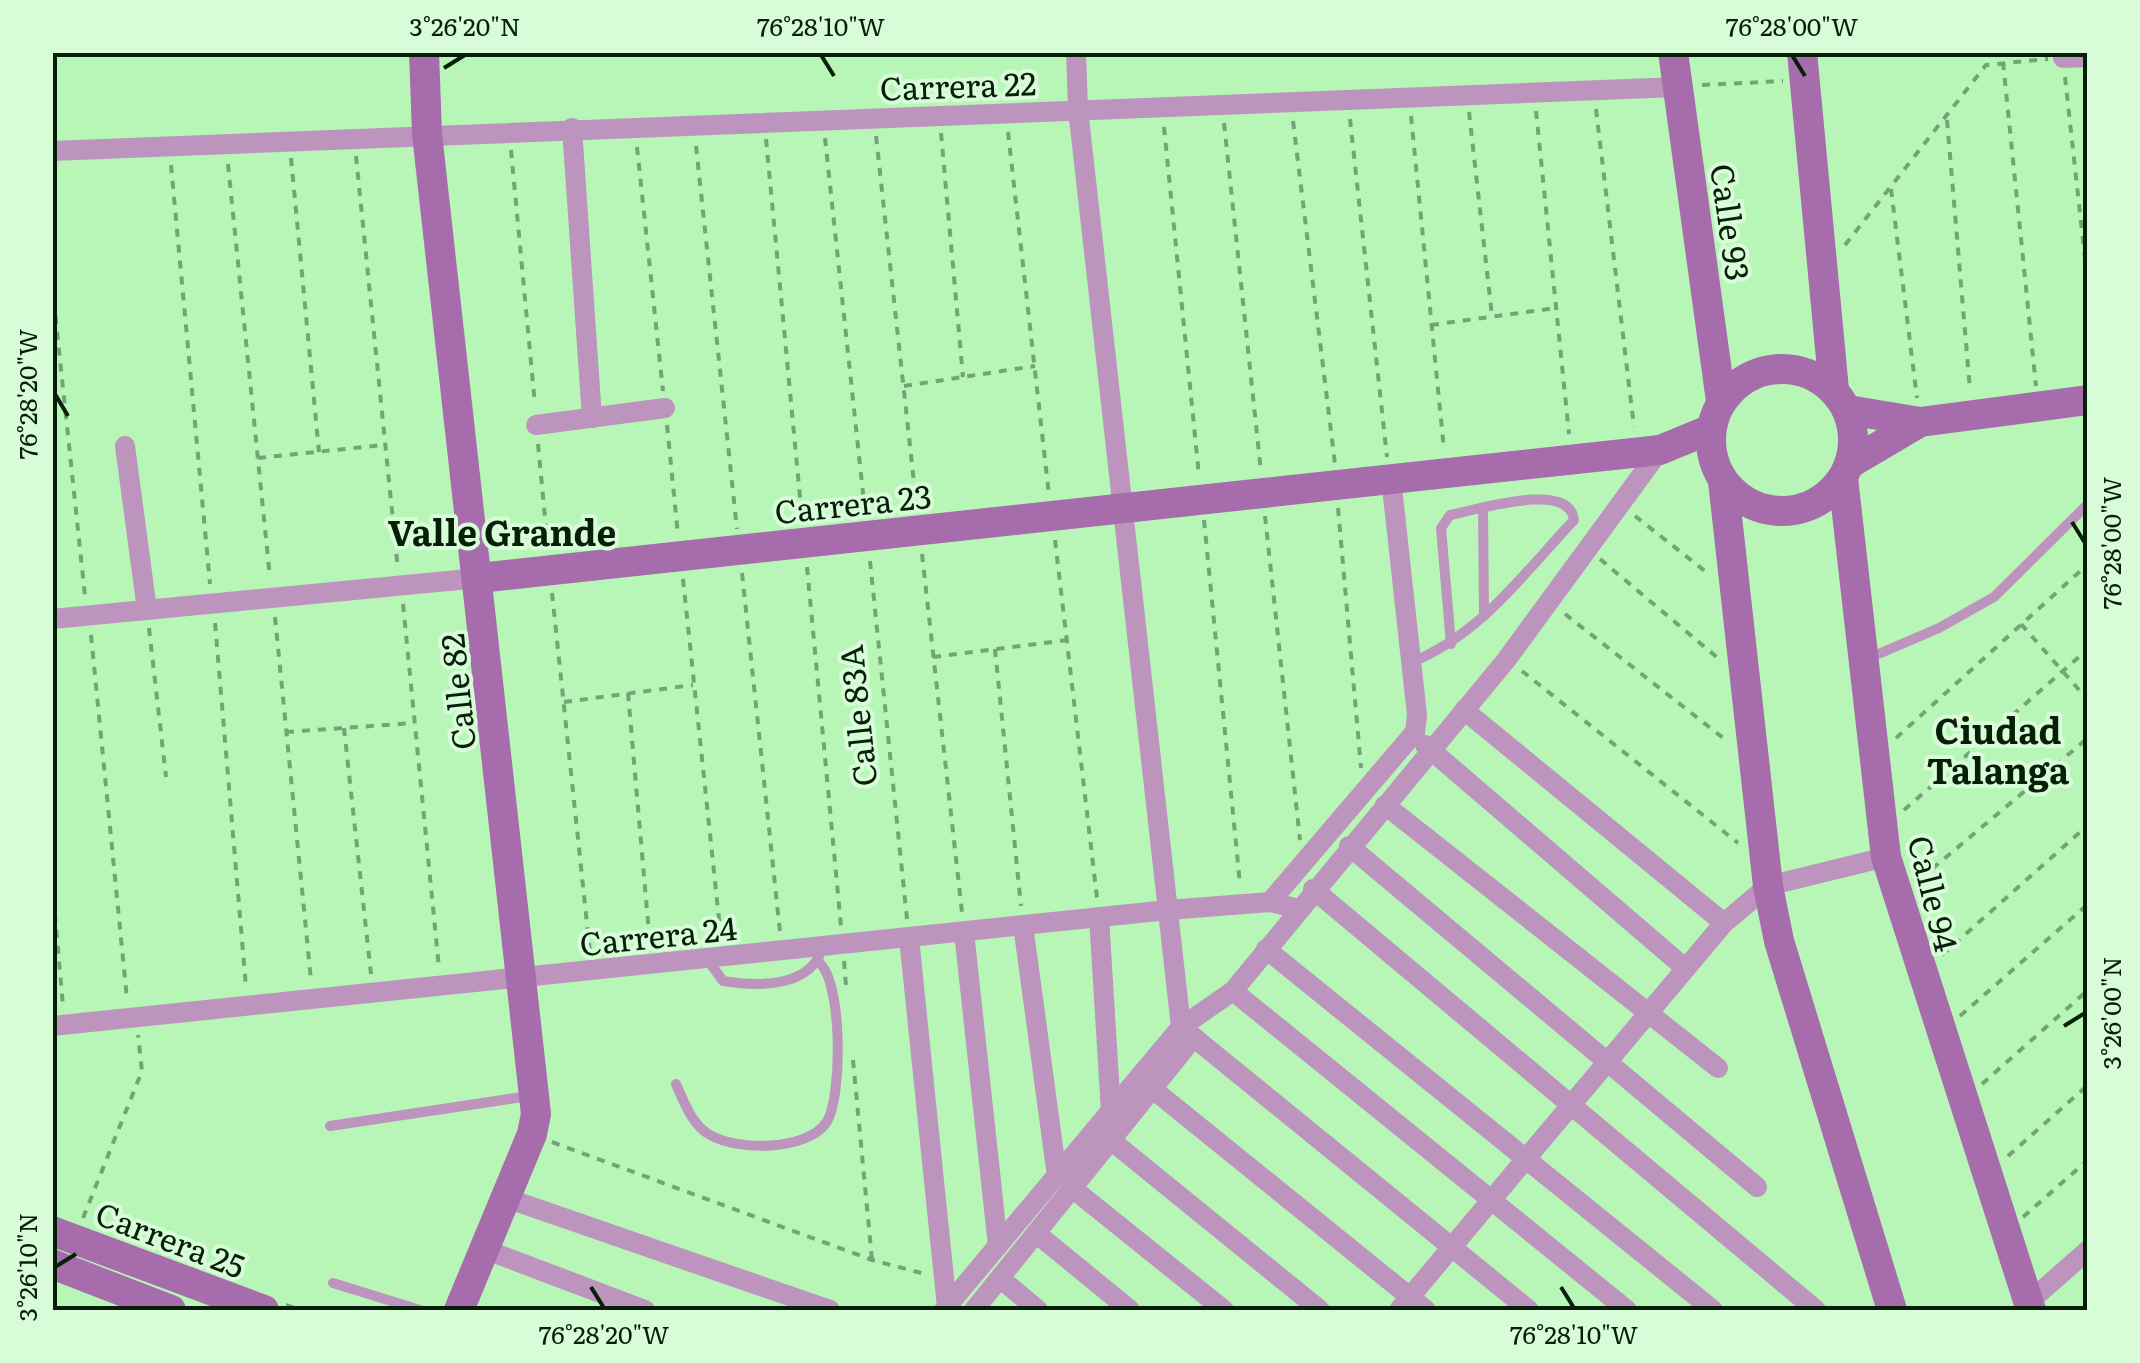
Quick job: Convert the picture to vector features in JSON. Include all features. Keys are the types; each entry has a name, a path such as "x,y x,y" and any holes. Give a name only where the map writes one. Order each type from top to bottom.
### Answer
{"street":[{"name":"Calle 82","path":"424,52 427,134 535,1095 532,1134 462,1310"},
{"path":"1076,52 1078,109 1168,910 1188,1032 1530,1310"},
{"name":"Calle 93","path":"1674,52 1716,415"},
{"path":"2067,55 2088,57"},
{"path":"1804,66 1822,274 1841,400 1853,428 1846,471"},
{"name":"Carrera 22","path":"52,152 509,130 1678,87"},
{"path":"572,128 592,418"},
{"path":"1892,1310 1779,940 1766,875 1721,478 1711,452 1716,415 1739,382 1762,371 1788,368 1813,375 1841,400 1920,422 2088,400"},
{"path":"536,425 665,408"},
{"name":"Carrera 23","path":"52,620 213,604 399,576 479,578 1649,451 1716,415"},
{"path":"1721,478 1750,503 1784,511 1806,507 1827,495 1846,471 1920,422"},
{"path":"125,446 148,610"},
{"path":"946,1309 998,1246 1064,1182 1188,1032 1233,991 1431,752 1550,602 1586,546 1620,505 1649,451"},
{"name":"Carrera 23","path":"1649,451 1721,478"},
{"name":"Calle 94","path":"1846,471 1884,844 1920,974 2009,1230 2030,1306"},
{"path":"1391,478 1416,724 1431,752 1685,968"},
{"path":"1464,710 1724,922"},
{"path":"1270,902 1416,724"},
{"path":"1385,805 1718,1068"},
{"path":"1146,1083 1412,1306 1491,1200 1766,875 1884,844"},
{"path":"1350,846 1757,1188"},
{"path":"1314,889 1816,1310"},
{"name":"Carrera 24","path":"59,1026 782,951 828,951 909,938 1168,910 1270,902 1299,908"},
{"path":"1099,917 1111,1112 1103,1134"},
{"path":"974,1310 1036,1234 1064,1182 1023,926"},
{"path":"964,932 998,1246"},
{"path":"909,938 946,1309"},
{"path":"1266,949 1713,1310"},
{"path":"1233,991 1627,1310"},
{"path":"1111,1112 1146,1083"},
{"path":"1103,1134 1320,1310"},
{"path":"1064,1182 1224,1310"},
{"path":"506,1198 830,1310"},
{"name":"Carrera 25","path":"66,1229 264,1310"},
{"path":"1036,1234 1130,1310"},
{"path":"484,1250 645,1310"},
{"path":"2030,1306 2088,1250"},
{"name":"Carrera 25","path":"52,1264 170,1310"},
{"path":"1000,1279 1038,1310"}],"lane":[{"path":"1412,662 1452,644 1484,617 1574,520 1565,503 1547,497 1450,514 1442,528 1452,644"},
{"path":"1863,660 1939,628 1994,596 2088,504"},
{"path":"1483,509 1484,617"},
{"path":"715,958 723,982 741,984 791,980 808,973 828,951"},
{"path":"676,1084 690,1116 708,1134 734,1144 801,1141 824,1127 836,1106 838,1065 828,951"},
{"path":"330,1126 535,1095"},
{"path":"333,1283 420,1310"}],"path":[{"path":"2022,61 2026,52"},
{"path":"1822,274 1986,65 2067,55 2088,286"},
{"path":"2004,62 2038,406"},
{"path":"1678,87 1804,66"},
{"path":"1594,90 1649,451"},
{"path":"1534,92 1572,459"},
{"path":"1467,95 1492,316"},
{"path":"1409,97 1446,472"},
{"path":"1348,99 1391,478"},
{"path":"1290,101 1337,484 1363,792"},
{"path":"1162,106 1242,904"},
{"path":"1006,112 1099,917"},
{"path":"939,114 964,377"},
{"path":"874,117 964,932"},
{"path":"1946,117 1974,414"},
{"name":"Calle 83A","path":"824,118 909,938"},
{"path":"765,121 804,542 828,951 848,1004"},
{"path":"694,124 782,951"},
{"path":"635,126 694,685 715,958"},
{"path":"509,130 592,972"},
{"path":"354,137 440,987"},
{"path":"290,140 319,452"},
{"path":"226,143 270,577"},
{"path":"170,146 209,576"},
{"path":"1891,189 1920,422"},
{"path":"52,284 142,1071 66,1229"},
{"path":"1432,325 1556,308"},
{"path":"904,386 1035,366"},
{"path":"258,458 385,445"},
{"path":"1620,505 1733,594"},
{"path":"1586,546 1742,678"},
{"path":"1874,758 2088,564"},
{"path":"1550,602 1754,762"},
{"path":"213,604 248,1007"},
{"path":"148,610 166,777"},
{"path":"275,623 313,1000"},
{"path":"2021,624 2088,700"},
{"path":"934,657 1067,640"},
{"path":"1884,844 2088,648"},
{"path":"994,650 1023,926"},
{"path":"1507,659 1766,875"},
{"path":"564,702 694,685"},
{"path":"628,694 652,965"},
{"path":"286,732 414,722"},
{"path":"344,728 373,994"},
{"path":"1897,898 2088,738"},
{"path":"1920,974 2088,825"},
{"path":"52,882 59,1026"},
{"path":"1941,1033 2088,904"},
{"path":"1964,1100 2088,990"},
{"path":"852,1043 872,1260"},
{"path":"1989,1173 2088,1085"},
{"path":"532,1134 872,1260 944,1278"},
{"path":"2009,1230 2088,1160"}],"district":[{"name":"Valle Grande","path":"502,531"},
{"name":"Ciudad Talanga","path":"1998,749"}]}
